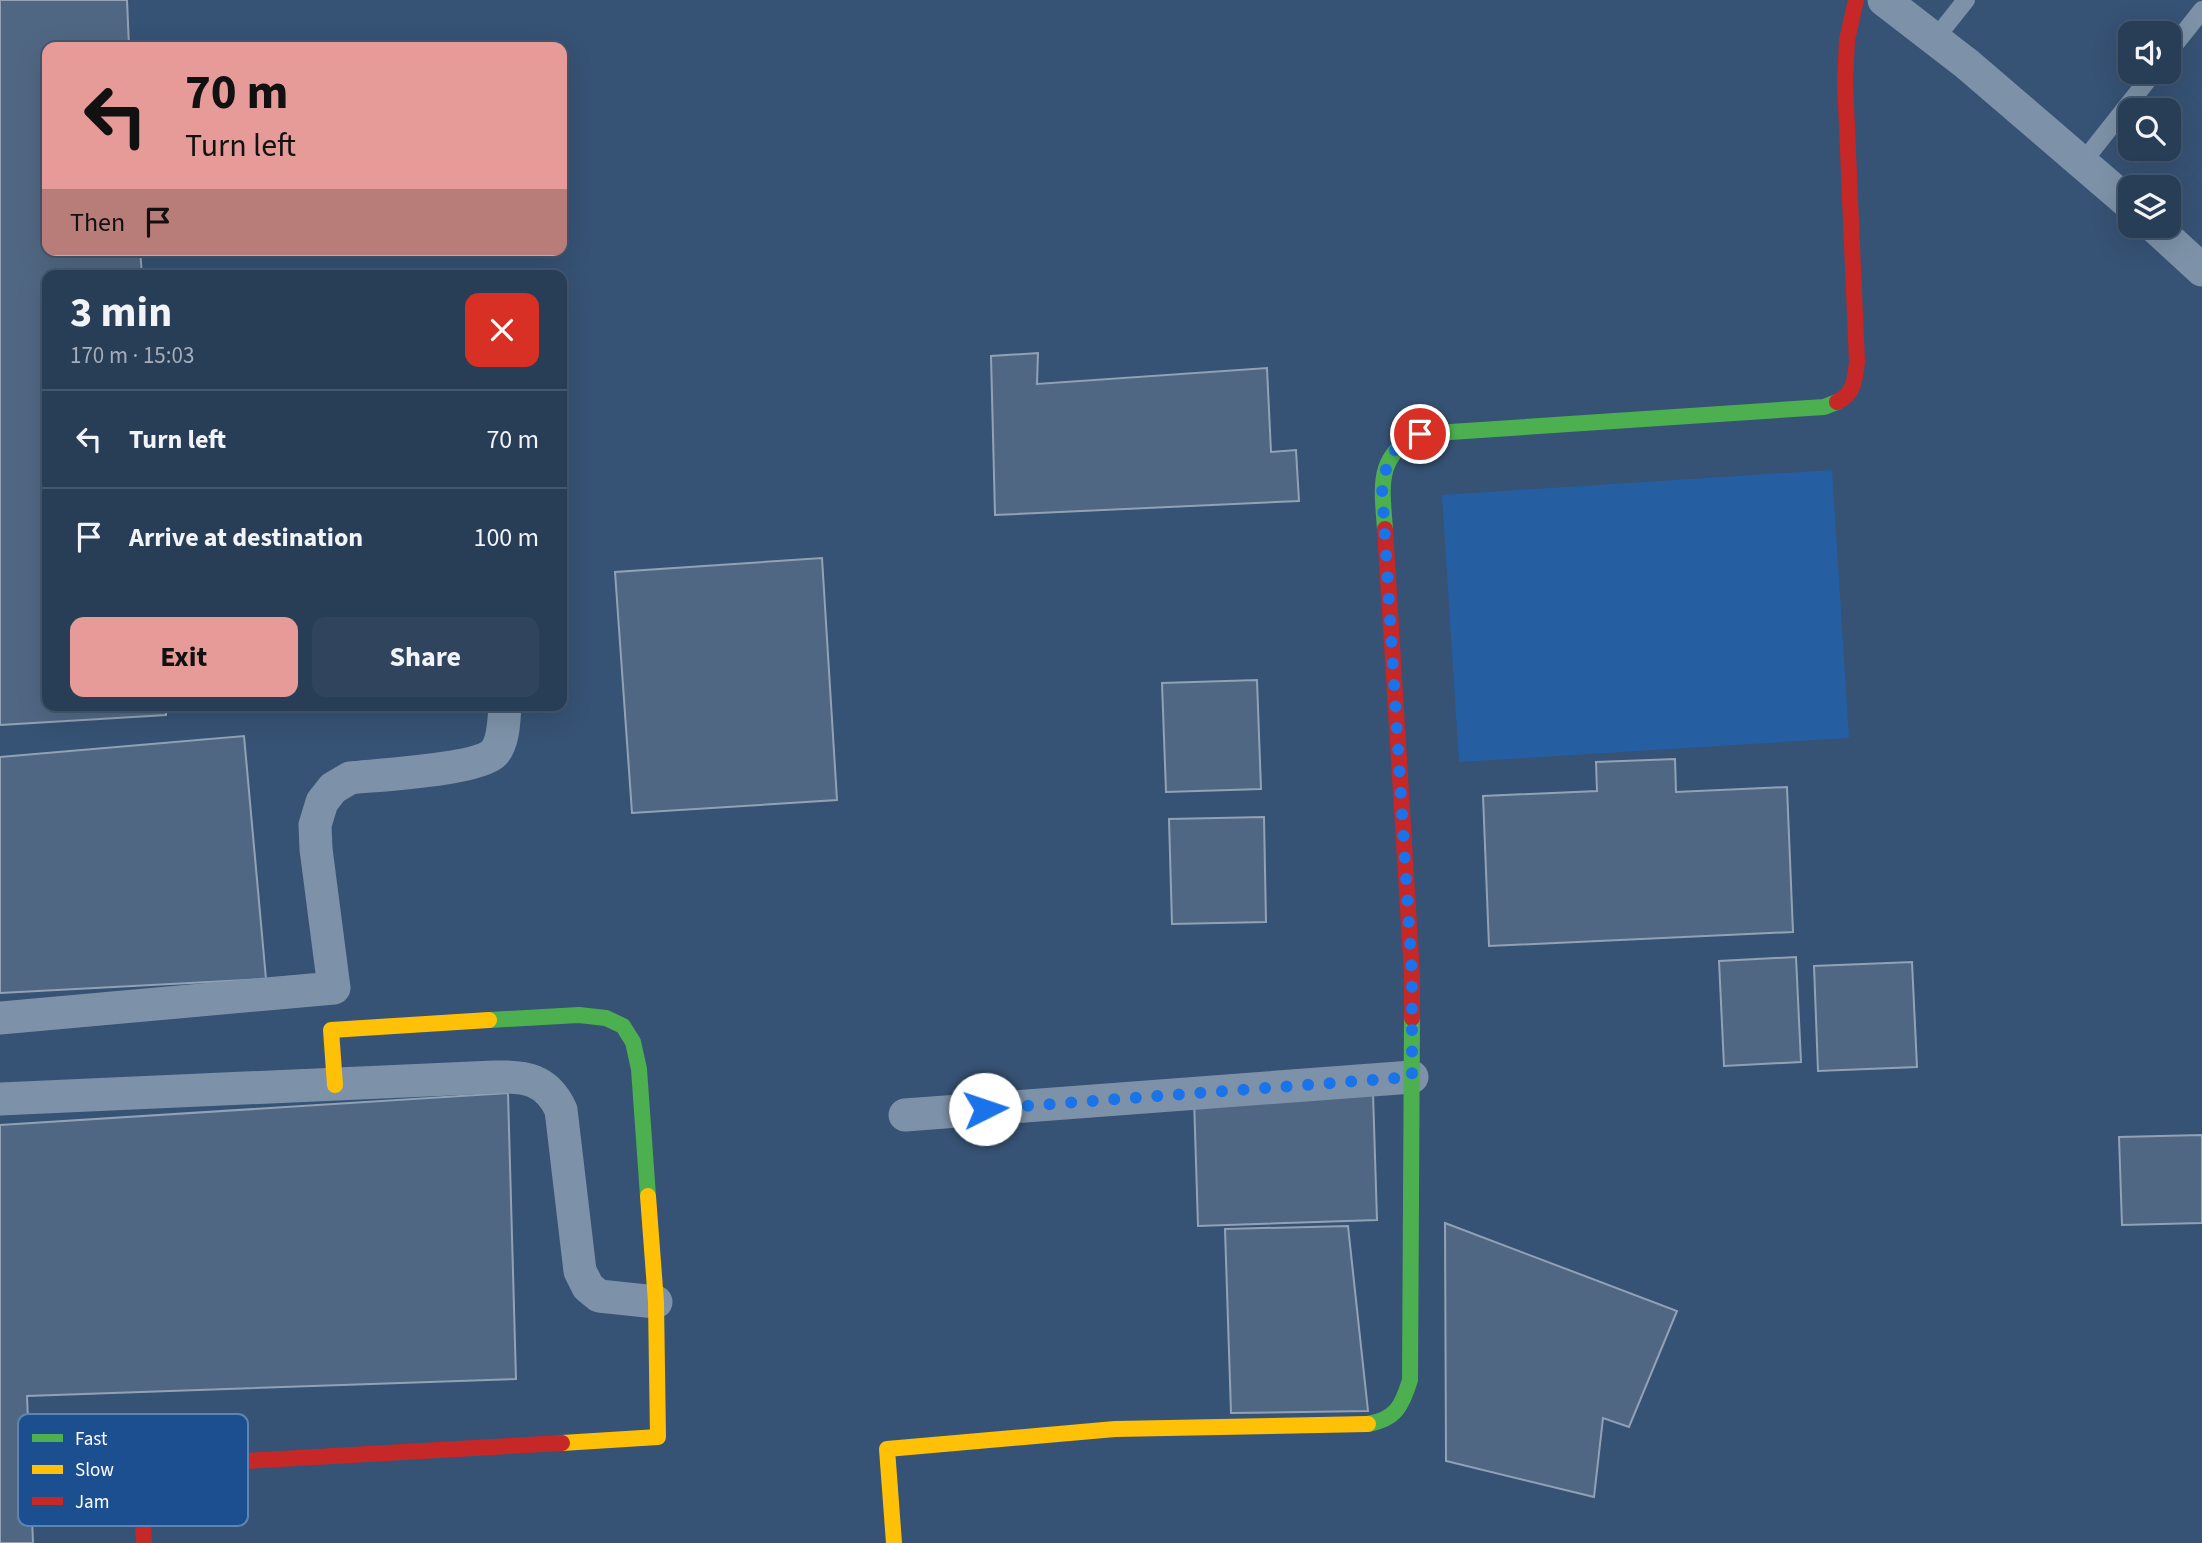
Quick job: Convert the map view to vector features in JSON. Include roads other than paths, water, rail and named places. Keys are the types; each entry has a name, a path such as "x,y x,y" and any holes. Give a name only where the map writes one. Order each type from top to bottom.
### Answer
{"street":[{"path":"894,1543 887,1449 1115,1429 1369,1423 1384,1421 1395,1415 1404,1402 1410,1380 1412,975 1382,488 1386,466 1393,452 1403,442 1420,434 1824,407 1841,402 1854,388 1857,362 1845,81 1845,48 1856,0"},
{"path":"1884,0 1935,39 2118,194"},
{"path":"2167,238 2202,271"},
{"path":"0,1017 334,988 316,849 315,825 323,802 333,788 350,778 474,763 494,753 500,740 504,711"},
{"path":"248,1461 658,1437 656,1302 639,1069 631,1033 619,1022 603,1016 579,1015 331,1030 335,1085"},
{"path":"0,1099 514,1077 532,1080 556,1098 561,1110 580,1271 588,1287 599,1296 656,1302"},
{"path":"905,1115 1412,1077"}],"lane":[{"path":"1935,39 1966,0"},
{"path":"2181,37 2202,10"},
{"path":"2082,163 2145,84"}]}
